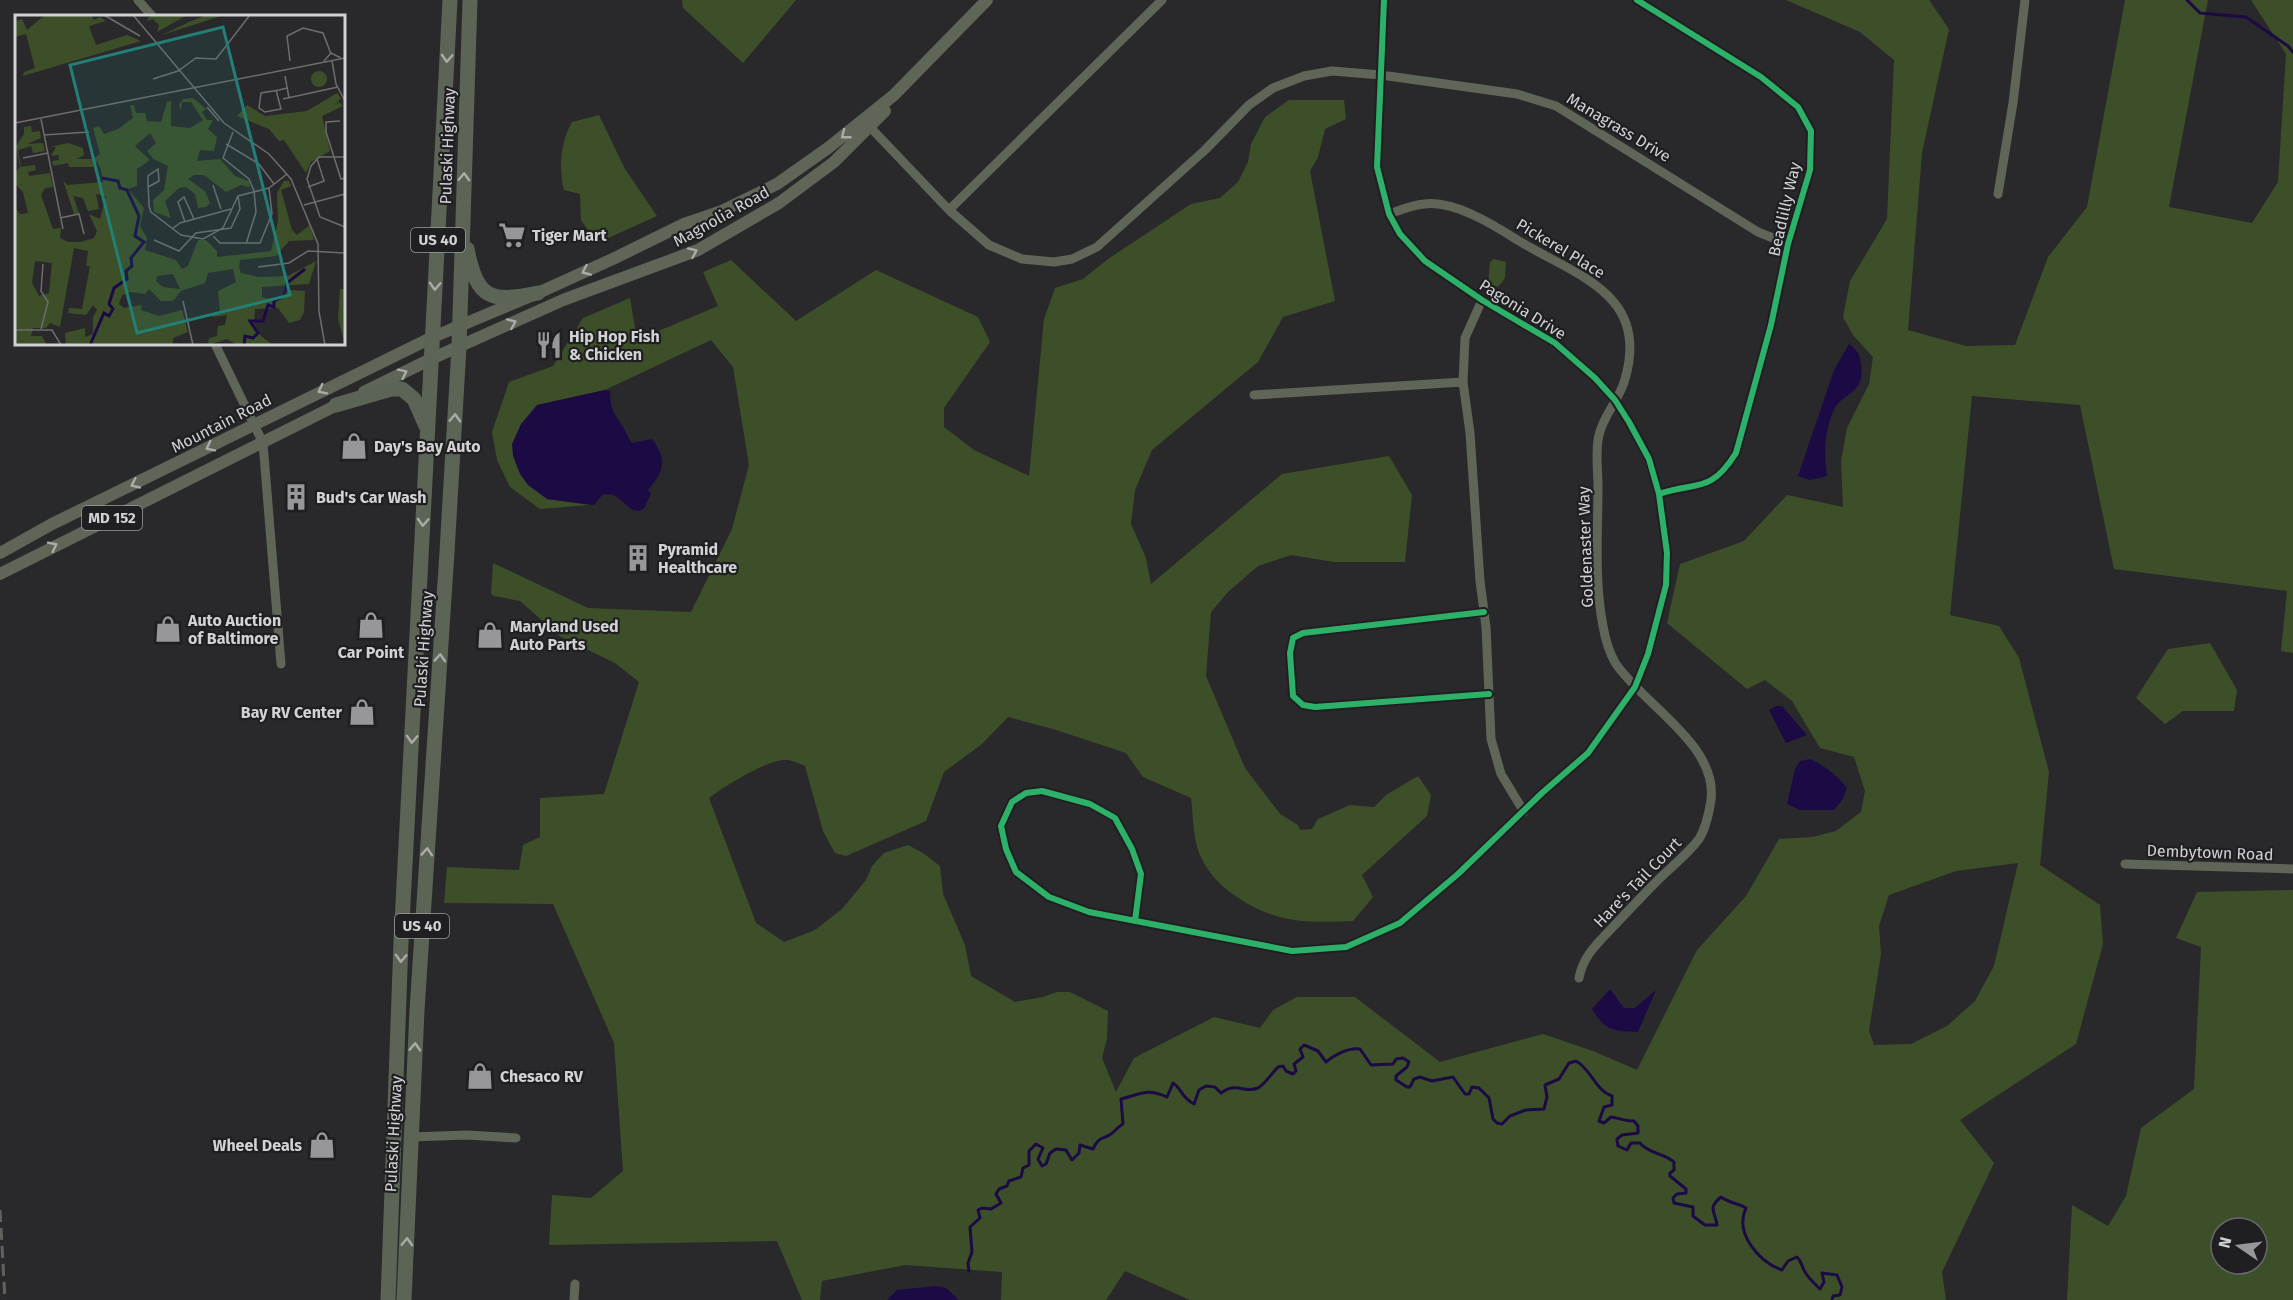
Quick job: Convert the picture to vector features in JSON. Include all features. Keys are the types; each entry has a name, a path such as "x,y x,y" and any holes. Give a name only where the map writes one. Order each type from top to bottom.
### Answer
{"highway":[{"name":"Pulaski Highway","path":"388,1300 401,942 450,0"},
{"name":"Pulaski Highway","path":"404,1300 417,1010 459,347 470,0"},
{"path":"463,212 465,240 471,268 481,288 499,298 538,293"},
{"path":"336,405 391,389 402,389 414,399 428,430"},
{"path":"418,618 443,619"}],"main road":[{"name":"Magnolia Road","path":"459,325 538,293 684,224 722,211 777,184 828,148 885,103 987,0"},
{"name":"Magnolia Road","path":"459,347 563,300 698,250 779,203 834,162 909,88 949,38"},
{"name":"Mountain Road","path":"0,553 52,524 459,325"},
{"name":"MD 152","path":"1,573 336,405 459,347"}],"street":[{"path":"138,0 151,15"},
{"path":"949,210 1162,0"},
{"name":"Pagonia Drive","path":"1135,921 1292,951 1346,947 1400,923 1458,874 1542,793 1588,753 1635,687 1648,654 1666,585 1667,553 1659,494 1649,459 1615,400 1576,360 1555,343 1440,273 1413,250 1400,234 1389,214 1377,167 1384,0"},
{"name":"Beadlilly Way","path":"1637,0 1761,77 1798,108 1811,131 1810,170 1788,244 1771,324 1736,453 1725,470 1714,479 1692,487 1659,494"},
{"path":"1998,194 2013,103 2025,0"},
{"name":"Managrass Drive","path":"870,127 949,210 989,245 1022,259 1054,262 1072,259 1097,247 1205,150 1249,105 1273,88 1304,76 1332,71 1381,75 1517,94 1556,106 1758,232 1788,244"},
{"name":"Pickerel Place","path":"1389,214 1426,203 1443,205 1498,227 1580,274 1603,291 1616,302 1631,337 1631,358 1622,390 1615,400"},
{"path":"1482,300 1465,338 1463,382 1470,433 1491,739 1501,774 1524,812"},
{"path":"216,345 263,443 281,664"},
{"path":"1254,395 1463,382"},
{"name":"Goldenaster Way","path":"1615,400 1598,437 1596,525 1599,586 1603,626 1614,662 1635,687"},
{"path":"1484,612 1303,633 1293,638 1290,653 1293,696 1303,705 1315,707 1489,694"},
{"name":"Hare's Tail Court","path":"1579,978 1588,953 1689,851 1700,837 1708,819 1712,796 1703,760 1691,743 1635,687"},
{"path":"1042,791 1090,804 1115,818 1132,849 1141,874 1135,921 1089,912 1048,897 1016,872 1006,849 1001,826 1012,802 1026,793 1042,791"},
{"name":"Dembytown Road","path":"2125,864 2293,869"},
{"path":"411,1137 467,1135 516,1138"},
{"path":"574,1300 575,1284"}],"green space":[{"path":"682,0 796,0 743,63 683,8"},
{"path":"1786,0 1929,0 1949,29 1922,153 1908,330 1966,346 2015,345 2048,257 2087,207 2125,0 2208,0 2169,207 2252,223 2278,182 2286,54 2251,0 2293,0 2293,653 2281,651 2287,591 2114,569 2080,405 1972,396 1950,615 1999,626 2019,658 2049,772 2040,865 2100,905 2103,944 2076,1044 1960,1120 1994,1163 1942,1272 1946,1300 1190,1300 1125,1271 1106,1300 1001,1300 1002,1272 905,1265 822,1281 820,1300 802,1300 777,1241 549,1245 552,1195 591,1198 623,1171 614,1043 553,904 444,903 447,867 519,870 523,845 540,837 540,798 604,794 639,682 615,663 561,637 520,601 491,594 493,563 588,608 691,612 732,529 749,465 733,367 711,340 605,390 537,405 547,499 589,505 540,509 510,487 497,460 492,432 509,382 553,366 583,318 630,298 637,340 718,306 703,272 731,260 796,321 876,270 978,317 990,342 944,408 944,427 974,450 1029,476 1044,319 1055,288 1083,279 1108,259 1191,204 1220,198 1238,182 1248,162 1251,144 1265,117 1289,100 1344,100 1346,119 1325,129 1318,157 1310,171 1335,301 1283,317 1258,362 1152,450 1135,490 1131,524 1146,558 1151,584 1282,474 1389,456 1412,495 1405,562 1334,562 1291,555 1258,566 1228,592 1211,612 1206,676 1245,768 1280,814 1298,825 1300,830 1312,829 1318,819 1350,805 1374,807 1386,795 1418,776 1431,795 1427,816 1362,875 1373,897 1353,921 1320,922 1290,919 1249,904 1218,881 1202,859 1196,840 1191,798 1143,777 1126,753 1008,717 982,744 944,772 926,821 846,856 835,853 823,831 805,766 786,760 768,764 709,798 756,923 784,942 815,930 842,909 866,880 872,866 884,853 908,845 923,853 940,866 943,894 965,945 971,976 1015,1002 1057,992 1070,992 1108,1011 1107,1039 1102,1058 1116,1092 1134,1058 1214,1017 1260,1028 1273,1010 1297,997 1355,997 1440,1062 1543,1034 1593,1051 1637,1070 1697,950 1746,896 1779,839 1812,837 1836,831 1861,812 1865,791 1854,757 1820,748 1792,701 1765,680 1747,689 1667,623 1680,564 1744,541 1787,495 1843,507 1841,461 1847,428 1869,384 1873,357 1853,335 1843,317 1850,281 1887,219 1894,60 1860,32","holes":["2018,863 1994,966 1975,1001 1947,1026 1911,1044 1874,1045 1869,1031 1881,954 1879,926 1889,895 1956,871"]},
{"path":"599,115 625,169 657,216 597,243 581,220 580,194 564,190 561,164 565,138 572,122"},
{"path":"1494,259 1506,262 1505,278 1499,286 1490,288 1488,285 1490,262"},
{"path":"2210,643 2237,690 2234,711 2183,711 2165,724 2136,698 2168,649"},
{"path":"2293,890 2293,1300 2067,1300 2072,1205 2108,1226 2126,1196 2141,1128 2194,1089 2201,947 2176,938 2197,892"}],"shaded area":[{"path":"1849,344 1859,355 1862,374 1856,388 1841,400 1830,420 1825,459 1827,476 1810,480 1798,476 1834,370"},
{"path":"605,390 610,391 614,412 632,443 652,439 662,460 661,471 648,490 651,493 645,507 640,511 632,509 612,495 603,494 594,505 547,499 528,485 520,474 513,456 512,444 521,424 537,405"},
{"path":"1782,706 1807,735 1786,743 1769,710"},
{"path":"1810,759 1830,771 1847,788 1843,799 1834,810 1800,810 1787,804 1795,769 1800,761"},
{"path":"1610,989 1624,1008 1635,1008 1656,990 1638,1032 1606,1026 1592,1009"},
{"path":"935,1286 946,1288 959,1300 887,1300 897,1290"}],"waterway":[{"path":"2187,0 2200,13 2246,17 2288,46 2293,52"},
{"path":"969,1271 968,1263 972,1252 970,1227 980,1218 978,1210 991,1209 1001,1203 996,1194 999,1189 1007,1186 1009,1181 1021,1177 1023,1168 1029,1165 1029,1151 1036,1144 1043,1148 1038,1159 1042,1166 1046,1164 1050,1153 1056,1149 1066,1150 1072,1160 1079,1153 1080,1145 1093,1149 1099,1140 1123,1124 1121,1099 1149,1092 1167,1097 1173,1083 1194,1104 1199,1090 1206,1086 1215,1087 1221,1093 1232,1088 1248,1090 1258,1088 1278,1067 1283,1066 1286,1071 1293,1074 1296,1071 1294,1064 1303,1057 1300,1049 1304,1045 1318,1051 1326,1062 1351,1049 1360,1049 1371,1065 1393,1064 1396,1059 1403,1058 1409,1062 1407,1067 1396,1076 1396,1080 1407,1087 1410,1087 1414,1079 1420,1077 1432,1081 1453,1077 1465,1094 1469,1094 1472,1087 1479,1088 1489,1098 1493,1119 1502,1124 1510,1116 1526,1110 1544,1109 1547,1097 1545,1085 1559,1079 1569,1063 1576,1061 1586,1069 1601,1089 1612,1096 1612,1105 1604,1107 1599,1121 1604,1123 1611,1117 1634,1121 1638,1126 1638,1133 1622,1135 1617,1139 1618,1146 1627,1150 1631,1143 1640,1143 1674,1162 1674,1170 1670,1176 1686,1189 1686,1193 1677,1194 1673,1198 1674,1203 1693,1207 1693,1216 1705,1225 1717,1225 1713,1207 1721,1197 1746,1208 1743,1227 1757,1253 1782,1270 1788,1261 1797,1257 1807,1275 1820,1289 1824,1282 1822,1273 1837,1275 1842,1287 1840,1295 1833,1296 1832,1300"}],"railway":[{"path":"0,1210 5,1300"}],"cycle path":[{"path":"1135,921 1141,874 1132,849 1115,818 1090,804 1042,791 1026,793 1012,802 1001,826 1006,849 1016,872 1049,897 1089,912 1292,951 1346,947 1400,923 1458,874 1542,793 1588,753 1635,687 1648,654 1666,585 1667,553 1659,494 1649,459 1629,422 1615,400 1595,378 1555,343 1482,300 1425,261 1400,234 1389,214 1377,167 1384,0"},
{"path":"1637,0 1761,77 1798,107 1811,131 1810,170 1788,244 1771,325 1736,453 1727,466 1710,481 1659,494"},
{"path":"1484,612 1303,633 1293,638 1290,653 1293,696 1303,705 1315,707 1489,694"}],"place":[{"name":"Tiger Mart","path":"512,235"},
{"name":"Hip Hop Fish & Chicken","path":"549,345"},
{"name":"Day's Bay Auto","path":"354,446"},
{"name":"Bud's Car Wash","path":"296,497"},
{"name":"Pyramid Healthcare","path":"638,558"},
{"name":"Car Point","path":"371,625"},
{"name":"Auto Auction of Baltimore","path":"168,629"},
{"name":"Maryland Used Auto Parts","path":"490,635"},
{"name":"Bay RV Center","path":"362,712"},
{"name":"Chesaco RV","path":"480,1076"},
{"name":"Wheel Deals","path":"322,1145"}]}
